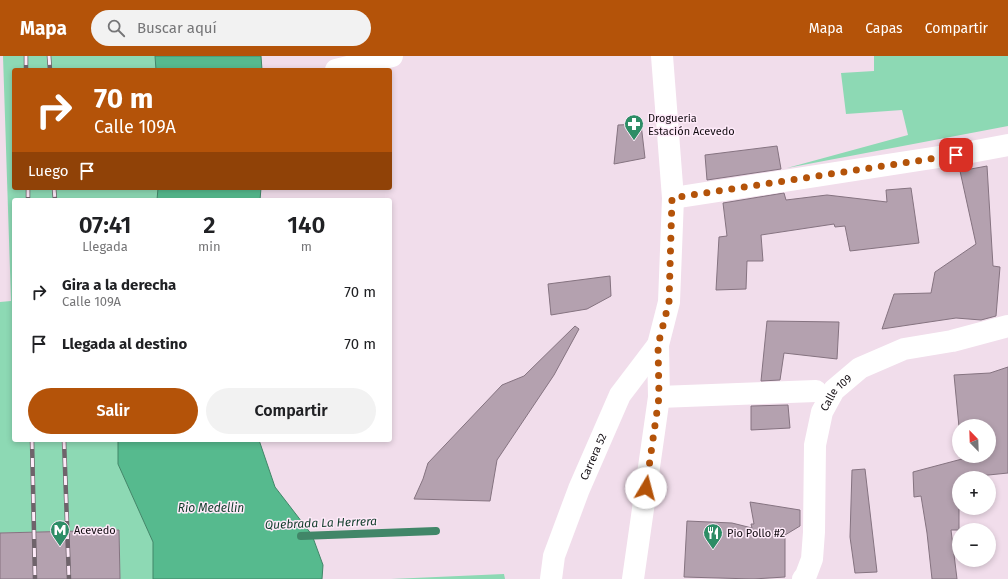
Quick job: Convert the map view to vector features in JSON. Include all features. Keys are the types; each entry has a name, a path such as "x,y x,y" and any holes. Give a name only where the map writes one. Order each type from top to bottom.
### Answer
{"street":[{"path":"344,68 392,56"},
{"name":"Carrera 52","path":"633,579 659,397 658,345 669,302 672,198 662,56"},
{"path":"672,198 1008,146"},
{"name":"Calle 109","path":"805,577 812,559 814,532 815,445 822,412 834,390 860,368 904,349 952,341 1008,326"},
{"name":"Carrera 52","path":"551,579 554,556 579,489 620,395 658,345"},
{"path":"659,397 816,392"}],"shaded area":[{"path":"3,56 155,56 156,68 12,68 12,190 158,190 157,198 12,198 12,442 118,442 118,464 153,542 153,579 120,579 119,530 0,533 0,302 11,301"},
{"path":"874,56 1008,56 1008,126 787,168 908,135 902,110 846,114 841,73 874,71"},
{"path":"504,574 505,579 391,579"}],"water":[{"path":"155,56 261,56 262,68 156,68"},
{"path":"158,190 261,190 260,198 157,198"},
{"name":"Rio Medellin","path":"118,442 260,442 275,487 312,535 323,565 322,579 153,579 153,542 118,464"}],"building":[{"path":"641,124 645,158 614,164 618,125"},
{"path":"777,146 781,169 707,180 705,155"},
{"path":"987,166 993,266 1000,267 996,316 981,320 956,318 882,329 894,294 931,293 935,272 976,244 960,171"},
{"path":"911,188 919,243 850,251 845,226 835,227 834,224 761,235 763,261 747,261 746,289 716,290 719,237 727,236 723,203 784,193 786,200 827,195 887,202 886,190"},
{"path":"610,276 611,296 587,309 551,315 548,284"},
{"path":"767,321 839,322 837,359 784,353 780,380 761,381"},
{"path":"575,326 579,329 554,375 497,460 490,501 414,499 428,463 502,385 524,376"},
{"path":"1008,367 1008,473 996,474 996,471 952,471 952,515 959,515 959,523 952,523 951,530 952,567 956,567 957,579 932,579 921,496 914,497 913,472 952,462 952,463 996,463 996,419 958,419 954,375 990,373"},
{"path":"788,405 790,428 751,430 751,406"},
{"path":"865,469 877,572 855,573 850,537 852,470"},
{"path":"750,502 800,510 800,526 785,535 785,577 753,579 684,577 687,521 732,523 752,528 751,524 754,524"},
{"name":"Acevedo","path":"119,530 120,579 0,579 0,533"}],"waterway":[{"name":"Quebrada La Herrera","path":"301,536 436,531"}],"railway":[{"path":"26,56 26,68"},
{"path":"49,56 50,68"},
{"path":"28,190 28,198"},
{"path":"54,190 55,198"},
{"path":"32,442 35,579"},
{"path":"64,442 69,579"}],"place":[{"name":"Drogueria Estación Acevedo","path":"634,141"},
{"name":"Acevedo","path":"60,547"},
{"name":"Pio Pollo #2","path":"713,550"}],"route":[{"path":"646,488 659,397 658,345 669,302 672,198 956,155"}]}
